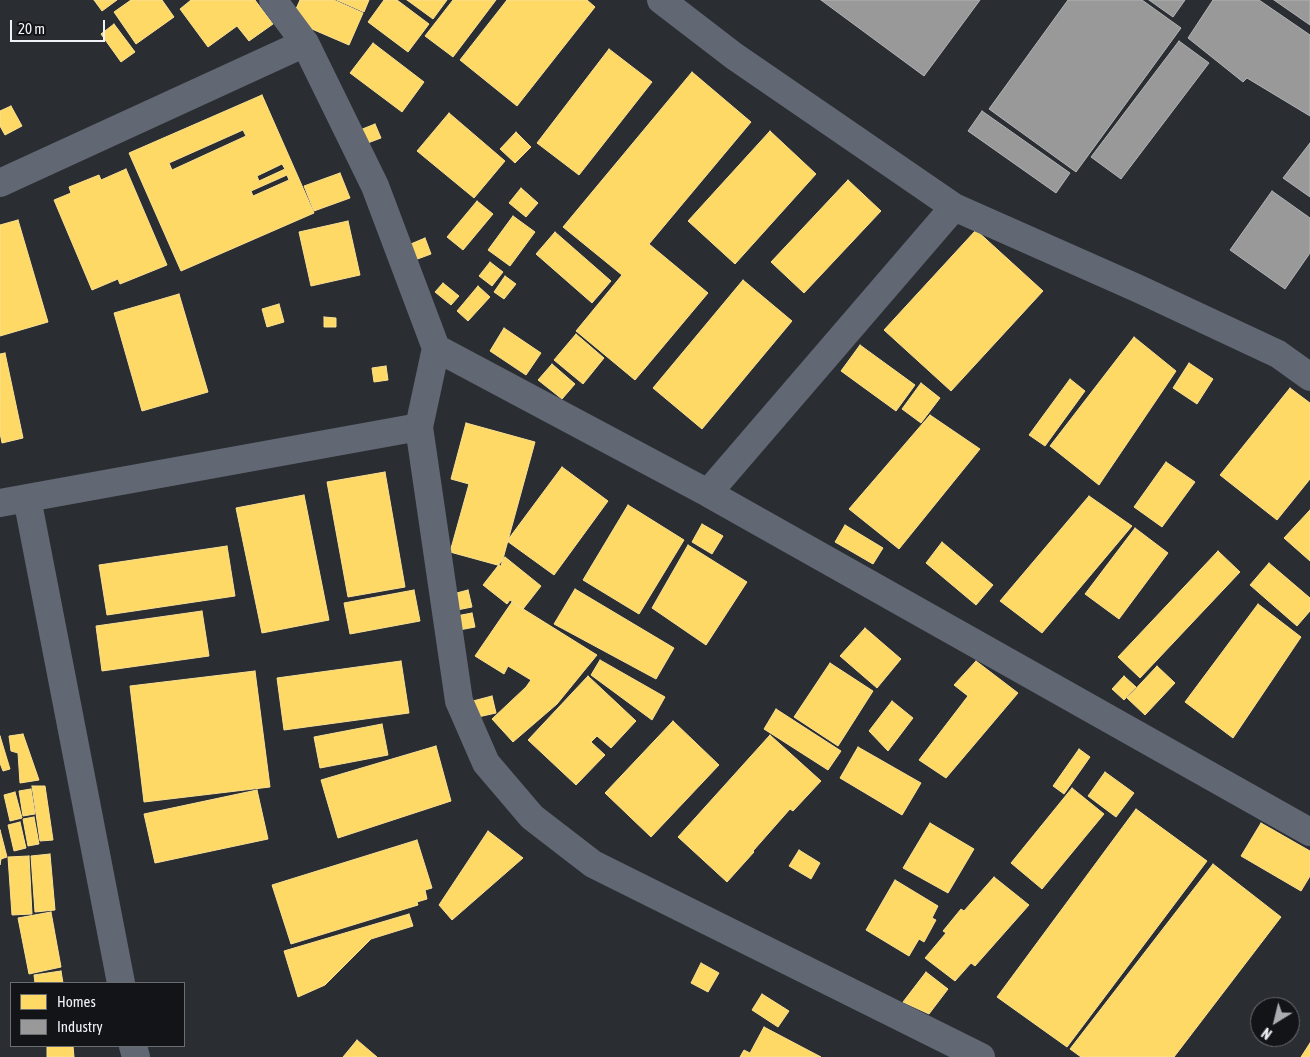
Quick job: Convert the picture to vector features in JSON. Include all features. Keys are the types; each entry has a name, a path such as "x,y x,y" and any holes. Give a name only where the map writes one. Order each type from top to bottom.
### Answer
{"street":[{"path":"273,0 305,43 375,186 436,348 419,427 459,700 486,762 532,816 593,864 980,1057"},
{"path":"661,0 734,56 954,207 1130,285 1278,354 1310,377"},
{"path":"0,183 305,43"},
{"path":"708,493 954,207"},
{"path":"436,348 708,493 1310,832"},
{"path":"0,503 419,427"},
{"path":"27,498 121,982"}],"building: Homes":[{"path":"94,0 117,0 102,11"},
{"path":"131,0 162,0 174,17 136,44 114,12"},
{"path":"191,0 255,0 273,24 249,41 237,26 208,47 180,9"},
{"path":"300,0 334,0 363,13 349,45 291,20"},
{"path":"337,0 369,0 364,12"},
{"path":"384,0 397,0 429,24 408,52 368,22"},
{"path":"407,0 447,0 433,19"},
{"path":"453,0 496,0 453,57 425,36"},
{"path":"507,0 587,0 595,7 517,106 460,60"},
{"path":"114,24 135,52 121,62 101,34"},
{"path":"373,43 424,82 402,112 350,73"},
{"path":"609,49 652,82 579,175 537,143"},
{"path":"692,72 751,122 649,244 708,293 635,380 576,331 622,275 563,227"},
{"path":"262,95 314,213 181,271 129,153","holes":["243,130 246,136 172,170 169,163","282,164 285,169 259,181 257,176","287,175 289,180 253,196 251,191"]},
{"path":"11,106 22,126 5,135 0,126 0,111"},
{"path":"449,113 505,161 474,198 417,151"},
{"path":"375,124 381,138 365,144 360,130"},
{"path":"770,131 816,174 735,264 688,221"},
{"path":"516,132 531,147 515,163 500,149"},
{"path":"126,169 167,265 120,284 118,279 92,290 54,200 71,193 69,187 99,175 101,180"},
{"path":"340,173 350,198 314,211 304,186"},
{"path":"848,180 881,211 804,293 771,262"},
{"path":"521,188 538,203 526,217 509,203"},
{"path":"477,201 493,214 463,250 447,237"},
{"path":"513,216 535,232 510,266 488,250"},
{"path":"18,220 48,322 0,336 0,225"},
{"path":"348,221 360,275 311,286 299,232"},
{"path":"976,230 1043,291 951,391 884,330"},
{"path":"555,232 611,281 592,303 536,254"},
{"path":"425,238 431,254 412,261 406,246"},
{"path":"490,262 503,272 492,286 479,276"},
{"path":"505,276 516,284 504,299 494,292"},
{"path":"743,280 792,321 702,429 653,388"},
{"path":"443,283 459,296 451,305 435,292"},
{"path":"478,286 490,297 468,321 457,311"},
{"path":"179,294 208,392 142,411 114,313"},
{"path":"279,304 284,322 267,327 262,309"},
{"path":"324,317 336,318 336,327 324,327"},
{"path":"504,328 541,353 526,375 490,351"},
{"path":"576,334 604,358 583,384 554,360"},
{"path":"1134,337 1176,371 1099,485 1050,446"},
{"path":"860,345 915,385 896,411 841,371"},
{"path":"5,353 23,438 2,443 0,433 0,354"},
{"path":"1189,363 1213,379 1197,404 1173,388"},
{"path":"552,364 575,384 562,399 538,380"},
{"path":"386,366 388,380 374,382 372,368"},
{"path":"1070,379 1085,391 1045,446 1029,435"},
{"path":"921,383 940,398 921,423 902,409"},
{"path":"1290,388 1310,403 1310,479 1277,520 1220,475"},
{"path":"930,415 980,449 899,549 849,509"},
{"path":"466,423 535,442 501,566 450,552 469,484 451,479"},
{"path":"1166,462 1195,482 1162,527 1134,507"},
{"path":"562,467 608,501 554,575 507,541"},
{"path":"385,472 405,587 348,597 327,482"},
{"path":"304,495 329,620 262,633 236,508"},
{"path":"1089,496 1132,526 1042,633 1000,601"},
{"path":"628,505 684,540 639,614 583,580"},
{"path":"1310,510 1310,561 1284,538"},
{"path":"702,524 723,536 712,554 692,542"},
{"path":"845,525 883,548 873,564 835,542"},
{"path":"1135,528 1168,553 1119,619 1085,594"},
{"path":"942,542 993,585 976,605 926,563"},
{"path":"688,545 747,582 706,645 652,608"},
{"path":"227,546 235,596 107,615 99,565"},
{"path":"1218,551 1240,572 1140,678 1118,657"},
{"path":"505,557 541,586 523,609 510,600 507,604 483,585"},
{"path":"1269,563 1310,598 1310,611 1297,626 1250,585"},
{"path":"575,589 674,648 656,679 554,624"},
{"path":"414,590 420,621 350,634 344,603"},
{"path":"468,590 472,607 452,611 449,595"},
{"path":"512,602 597,655 557,704 513,742 492,719 531,680 508,666 504,674 475,656"},
{"path":"1258,604 1301,637 1233,738 1185,702"},
{"path":"202,611 209,656 102,671 96,626"},
{"path":"472,613 475,627 454,631 451,617"},
{"path":"865,628 901,659 877,688 840,656"},
{"path":"600,660 665,697 652,720 591,675"},
{"path":"401,661 409,713 284,730 277,678"},
{"path":"976,661 1018,693 946,778 919,760 968,696 954,685"},
{"path":"830,663 873,691 838,746 794,717"},
{"path":"1157,666 1175,683 1145,715 1127,698"},
{"path":"255,671 270,787 144,802 130,686"},
{"path":"588,676 636,721 611,748 597,736 591,742 605,755 576,785 528,740"},
{"path":"1124,676 1136,687 1124,700 1112,689"},
{"path":"492,696 496,713 478,717 473,701"},
{"path":"892,701 913,718 888,751 869,731"},
{"path":"776,709 841,751 828,770 764,729"},
{"path":"673,721 719,765 651,837 605,793"},
{"path":"382,724 388,755 320,768 314,737"},
{"path":"23,734 39,780 20,783 18,753 11,751 9,736"},
{"path":"770,735 821,781 793,811 790,809 727,882 678,837"},
{"path":"0,736 10,769 3,771 0,763"},
{"path":"436,746 451,801 338,838 321,780"},
{"path":"858,747 921,783 902,815 840,778"},
{"path":"1079,749 1090,757 1064,794 1053,786"},
{"path":"1105,772 1134,793 1116,817 1088,796"},
{"path":"32,786 45,786 53,840 40,841"},
{"path":"1072,788 1104,814 1042,889 1011,863"},
{"path":"31,789 35,814 23,816 19,791"},
{"path":"257,790 268,839 155,863 144,814"},
{"path":"15,792 22,818 10,821 4,795"},
{"path":"1136,809 1207,861 1067,1047 997,997"},
{"path":"34,817 39,844 28,846 23,819"},
{"path":"20,822 26,848 14,851 8,825"},
{"path":"930,823 974,849 948,893 903,868"},
{"path":"1261,823 1310,851 1310,876 1301,891 1241,856"},
{"path":"0,830 7,857 1,859 0,865"},
{"path":"488,831 523,858 452,920 439,905"},
{"path":"417,840 432,888 425,890 427,899 417,902 418,905 291,944 272,885"},
{"path":"799,850 820,863 811,879 789,866"},
{"path":"50,854 55,910 35,912 31,856"},
{"path":"29,856 32,914 12,915 8,857"},
{"path":"1213,864 1281,917 1174,1057 1081,1057 1070,1049"},
{"path":"994,877 1029,905 975,966 971,963 955,981 925,958 946,933 943,931 961,909 964,911"},
{"path":"895,880 938,906 932,918 936,920 924,942 919,939 909,956 866,930"},
{"path":"51,912 61,967 29,974 18,918"},
{"path":"409,914 413,926 371,939 325,985 298,997 284,951"},
{"path":"701,963 719,973 708,992 691,983"},
{"path":"61,971 63,982 35,982 34,975"},
{"path":"926,972 948,989 929,1014 903,1002"},
{"path":"762,994 789,1011 778,1027 752,1010"},
{"path":"764,1027 821,1057 740,1057 744,1050 750,1053"},
{"path":"357,1040 377,1057 343,1057"},
{"path":"1310,1043 1310,1057 1301,1057"},
{"path":"47,1047 73,1047 74,1057 47,1057"}],"building: Industry":[{"path":"821,0 980,0 924,76"},
{"path":"1068,0 1142,0 1181,28 1076,172 989,109"},
{"path":"1149,0 1185,0 1173,17"},
{"path":"1213,0 1259,0 1310,35 1310,116 1247,78 1243,82 1188,38"},
{"path":"1274,0 1310,0 1310,25"},
{"path":"1179,41 1209,63 1121,179 1091,157"},
{"path":"982,111 1070,173 1056,193 968,131"},
{"path":"1310,143 1310,197 1283,178"},
{"path":"1272,191 1310,218 1310,253 1285,289 1230,250"}]}
